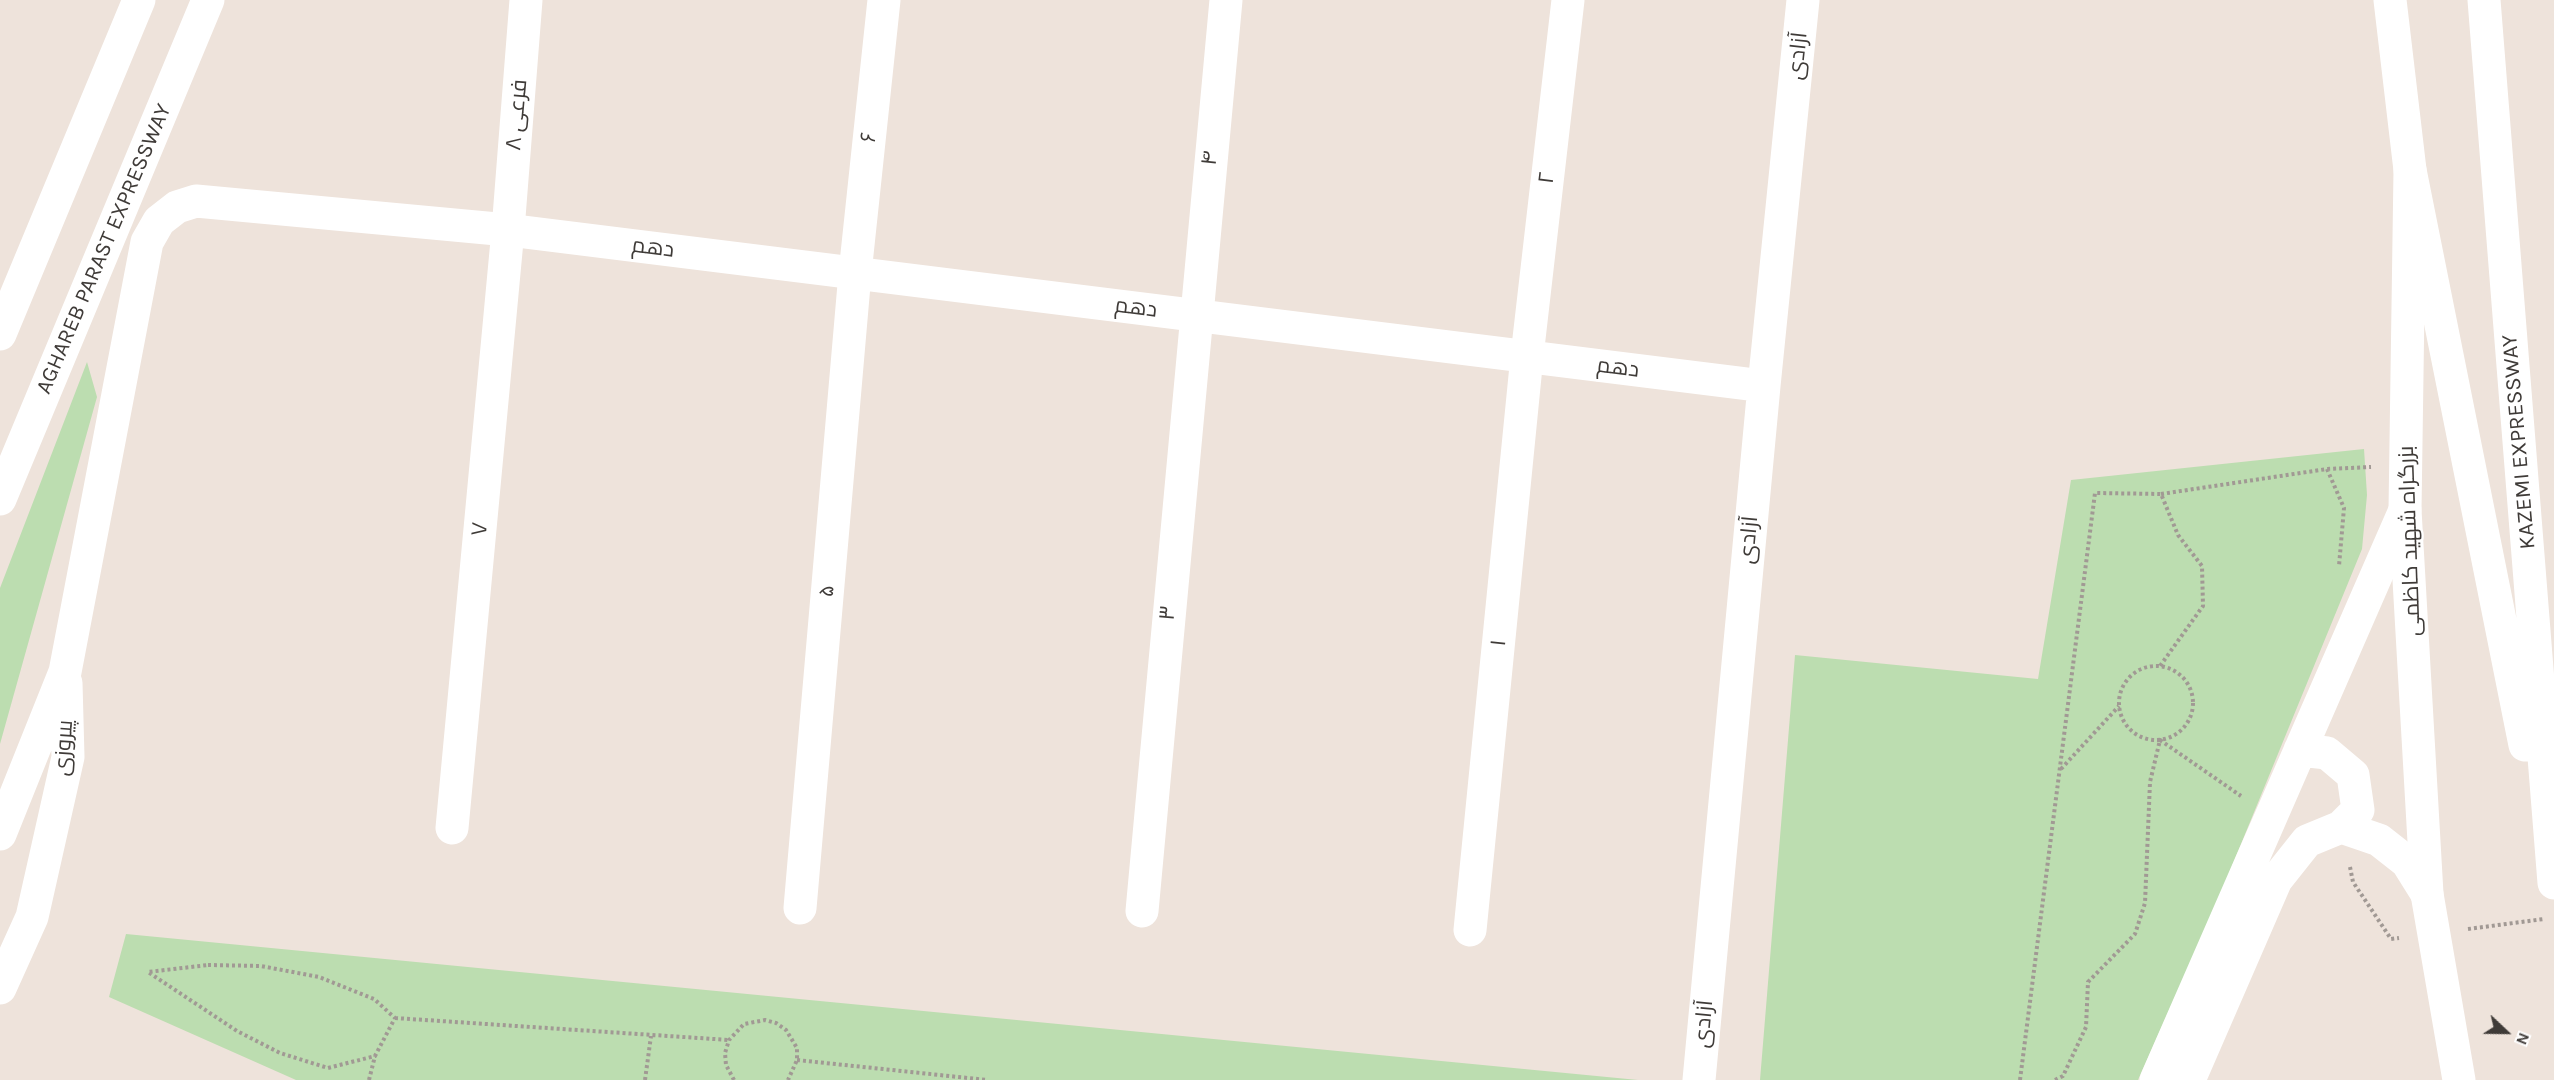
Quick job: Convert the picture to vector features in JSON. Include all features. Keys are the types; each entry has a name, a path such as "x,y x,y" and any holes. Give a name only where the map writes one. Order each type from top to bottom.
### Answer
{"main road":[{"path":"0,334 140,0"},
{"name":"AGHAREB PARAST EXPRESSWAY","path":"0,499 208,0"},
{"name":"فرعی ۸","path":"508,230 526,0"},
{"name":"۶","path":"855,273 884,0"},
{"name":"۴","path":"1195,316 1226,0"},
{"name":"۲","path":"1527,356 1568,0"},
{"name":"آزادی","path":"1699,1080 1764,386 1803,0"},
{"name":"بزرگراه شهید کاظمی","path":"2390,0 2410,170 2405,510 2427,894 2459,1080"},
{"name":"KAZEMI EXPRESSWAY","path":"2484,0 2554,883"},
{"path":"2410,170 2554,889"},
{"name":"دهم","path":"65,672 147,242 159,221 177,207 196,201 508,230 1764,386"},
{"name":"۷","path":"452,828 508,230"},
{"name":"۵","path":"800,908 855,273"},
{"name":"۳","path":"1142,911 1195,316"},
{"name":"۱","path":"1470,930 1527,356"},
{"path":"2156,1080 2405,510"},
{"name":"پیروزی","path":"0,834 65,672"},
{"name":"پیروزی","path":"0,988 32,916 68,757 65,672"},
{"path":"2189,1080 2276,880 2307,841 2341,827 2358,810 2353,775 2327,753 2300,750"},
{"path":"2341,827 2379,840 2407,862 2427,894"}],"path":[{"path":"2020,1080 2095,493 2161,494 2327,469 2406,466"},
{"path":"2160,666 2203,606 2202,566 2178,535 2161,494"},
{"path":"2060,769 2119,705 2126,681 2147,667 2160,666 2172,669 2189,685 2193,708 2182,730 2160,740"},
{"path":"2119,705 2128,728 2137,735 2160,740 2248,801"},
{"path":"2055,1080 2063,1076 2086,1028 2088,982 2135,934 2145,903 2150,782 2160,740"},
{"path":"2341,827 2353,882 2391,939"},
{"path":"375,1056 328,1068 280,1053 192,1004 148,972 208,964 261,966 318,977 374,999 395,1018 729,1040"},
{"path":"369,1080 375,1056 395,1018"},
{"path":"734,1080 726,1065 725,1053 729,1040 744,1024 754,1020 776,1023 792,1038 797,1060 788,1080"},
{"path":"645,1080 651,1036"},
{"path":"797,1060 987,1080"}],"green space":[{"path":"87,362 97,397 0,744 0,588"},
{"path":"2364,449 2367,495 2362,549 2216,905 2138,1080 1760,1080 1795,655 2038,679 2071,480"},
{"path":"126,934 1638,1080 296,1080 109,997"}]}
